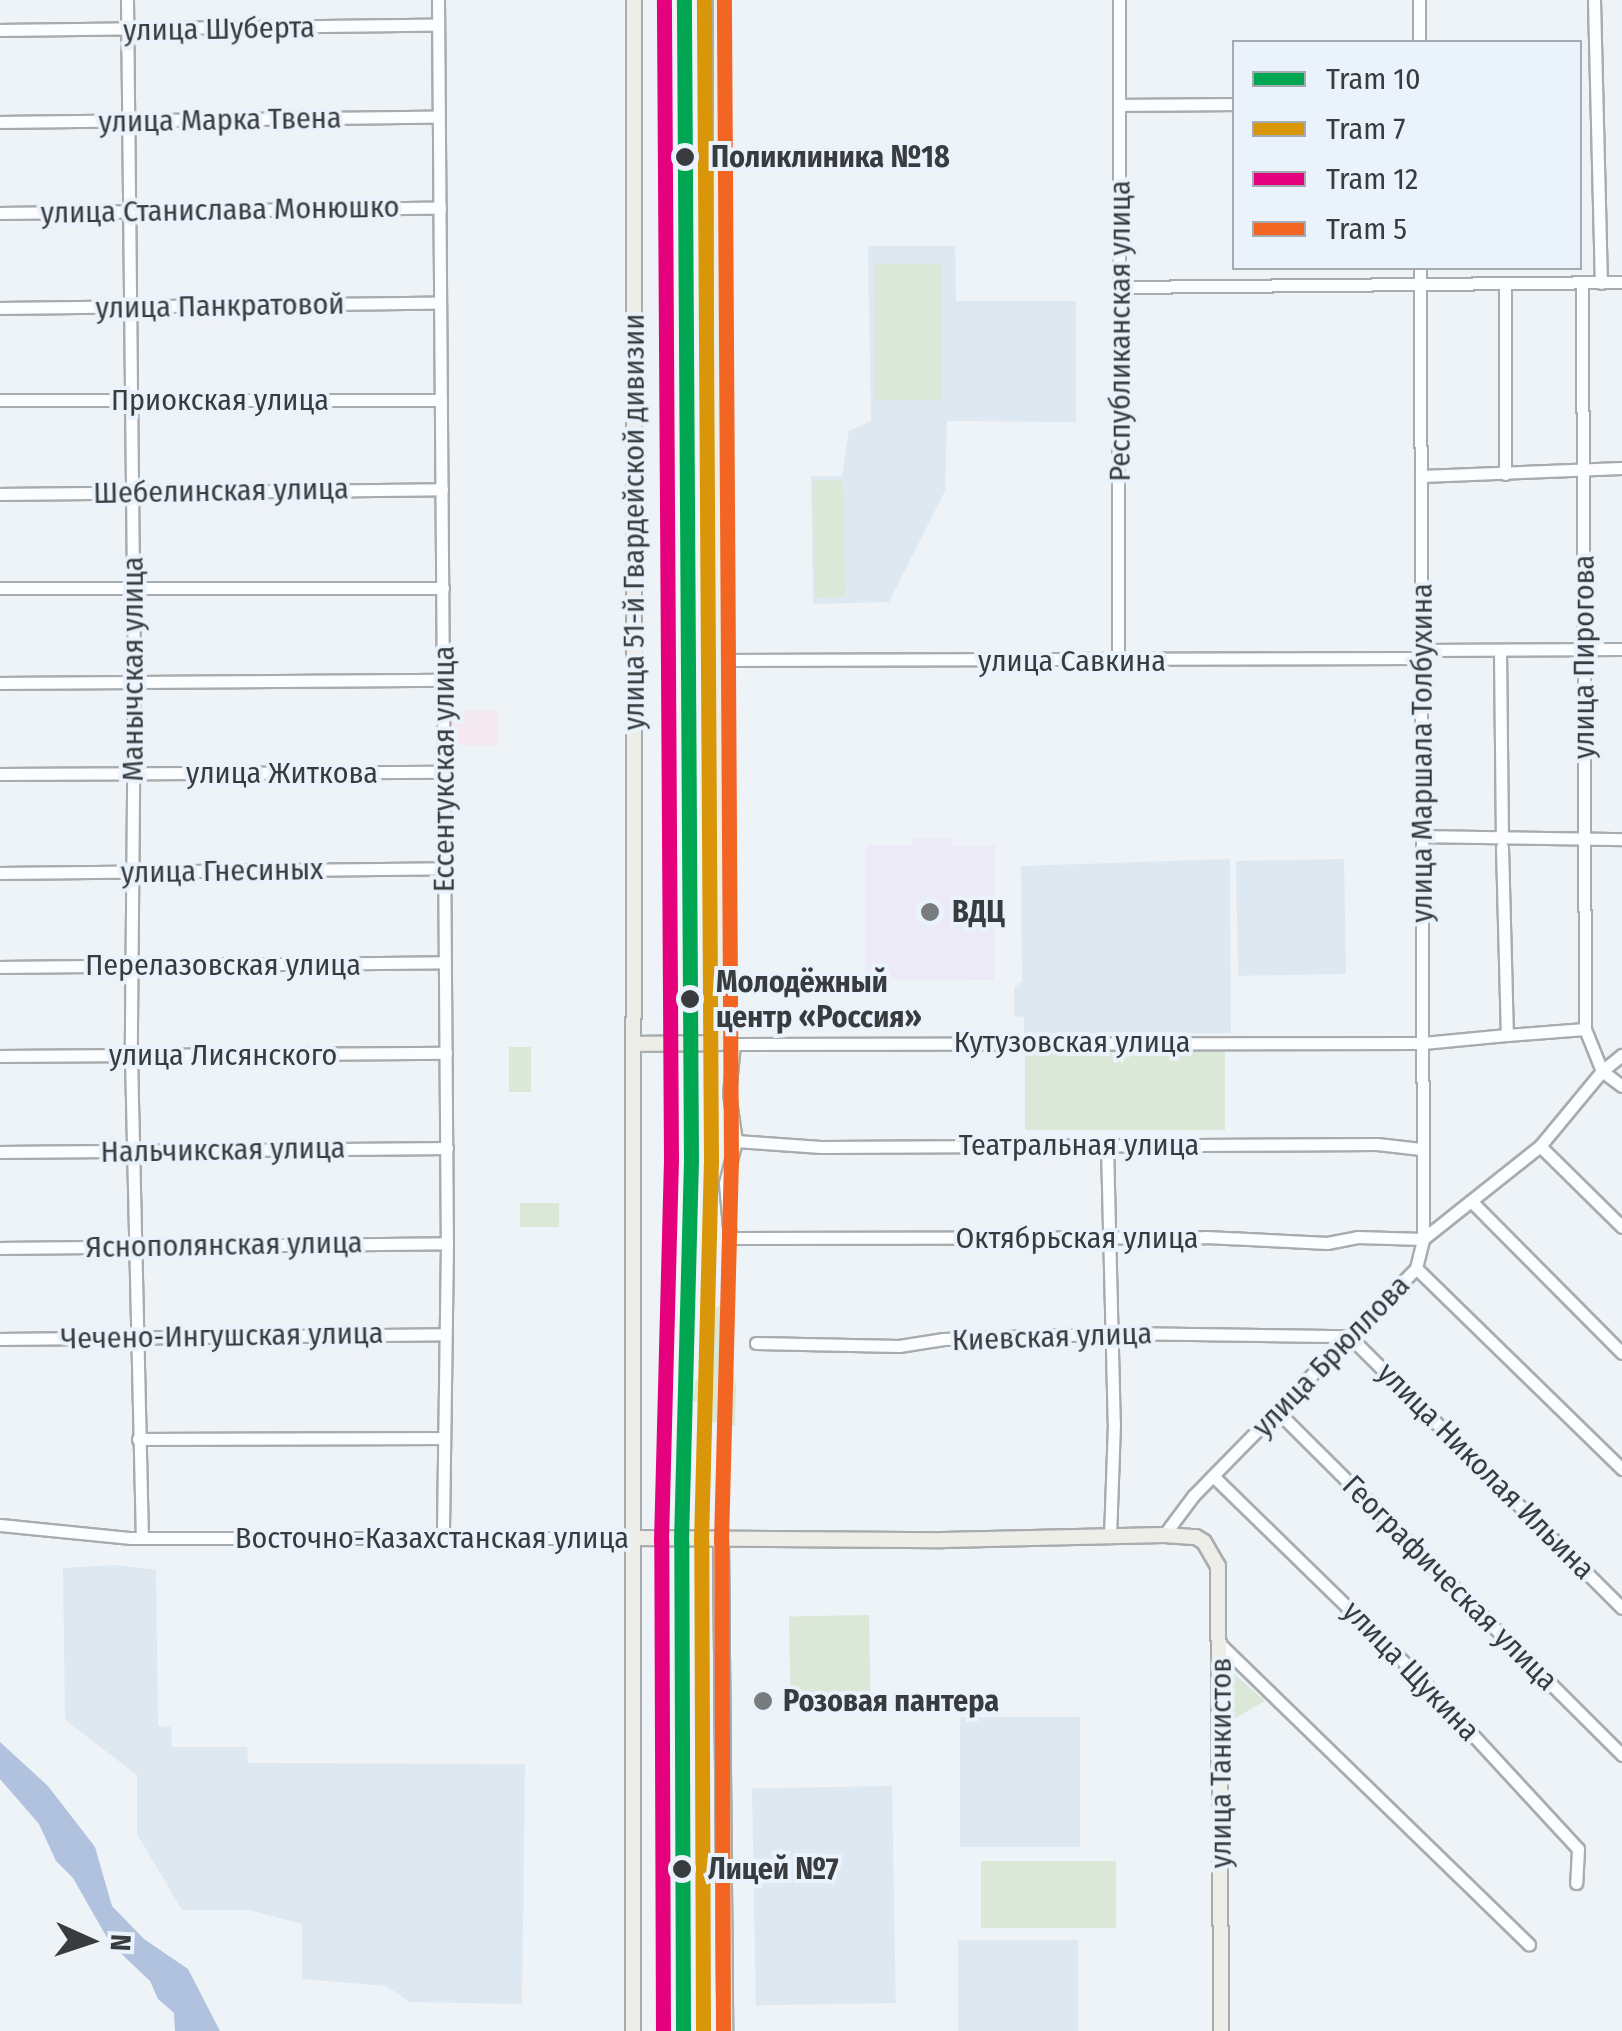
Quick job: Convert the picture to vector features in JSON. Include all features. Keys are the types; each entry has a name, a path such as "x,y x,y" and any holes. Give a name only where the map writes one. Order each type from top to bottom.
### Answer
{"main road":[{"name":"улица 51-й Гвардейской дивизии","path":"634,0 634,2031"},
{"path":"636,1044 727,1044 721,660 722,0"},
{"name":"Восточно-Казахстанская улица","path":"634,1538 721,1541 1164,1535"},
{"name":"улица Танкистов","path":"1164,1535 1196,1536 1216,1557 1220,1644 1221,2031"},
{"path":"721,1541 725,2031"}],"street":[{"name":"Манычская улица","path":"128,0 134,589 131,1056 134,1337"},
{"name":"Ессентукская улица","path":"438,0 447,1243 442,1537"},
{"name":"Республиканская улица","path":"1118,661 1119,0"},
{"path":"1419,0 1420,40"},
{"path":"1594,0 1601,283"},
{"name":"улица Шуберта","path":"0,30 438,25"},
{"path":"1119,105 1232,104"},
{"name":"улица Марка Твена","path":"0,122 439,116"},
{"name":"улица Станислава Монюшко","path":"0,213 440,208"},
{"name":"улица Маршала Толбухина","path":"1420,270 1422,1240"},
{"path":"1121,287 1622,282"},
{"name":"улица Пирогова","path":"1582,284 1585,1030"},
{"path":"1504,285 1505,474"},
{"name":"улица Панкратовой","path":"0,308 440,304"},
{"name":"Приокская улица","path":"0,400 441,400"},
{"path":"1421,476 1622,468"},
{"name":"Шебелинская улица","path":"0,494 442,489"},
{"path":"0,588 442,588"},
{"path":"1500,650 1506,1036"},
{"name":"улица Савкина","path":"721,660 1118,661 1622,650"},
{"path":"0,683 443,680"},
{"name":"улица Житкова","path":"0,774 444,772"},
{"path":"1422,836 1502,841 1622,839"},
{"name":"улица Гнесиных","path":"0,873 444,868"},
{"name":"Перелазовская улица","path":"0,967 445,962"},
{"path":"1585,1030 1602,1070 1622,1086"},
{"name":"Кутузовская улица","path":"727,1044 1423,1042 1585,1030"},
{"path":"727,1044 736,1141"},
{"name":"улица Лисянского","path":"0,1056 446,1053"},
{"name":"улица Брюллова","path":"1164,1535 1213,1476 1416,1268 1422,1240 1540,1146 1602,1070 1622,1055"},
{"name":"Театральная улица","path":"736,1141 820,1147 1378,1144 1421,1149"},
{"name":"Октябрьская улица","path":"736,1141 725,1184 730,1238 1111,1238 1327,1243 1356,1237 1422,1240"},
{"path":"1107,1146 1112,1336 1110,1536"},
{"path":"1540,1146 1622,1228"},
{"name":"Нальчикская улица","path":"0,1152 446,1148"},
{"path":"1470,1201 1622,1353"},
{"name":"Яснополянская улица","path":"0,1248 447,1243"},
{"path":"1416,1268 1622,1469"},
{"name":"Чечено-Ингушская улица","path":"0,1339 443,1334"},
{"name":"Киевская улица","path":"756,1343 899,1346 943,1339 1349,1336"},
{"name":"улица Николая Ильина","path":"1349,1336 1622,1608"},
{"path":"134,1337 142,1538"},
{"name":"Географическая улица","path":"1278,1412 1622,1755"},
{"path":"138,1439 443,1438"},
{"name":"улица Щукина","path":"1213,1476 1424,1682 1578,1849 1576,1883"},
{"name":"Восточно-Казахстанская улица","path":"0,1525 142,1538 634,1538"},
{"path":"1220,1644 1529,1945"}],"shaded area":[{"path":"868,246 955,246 956,301 1076,301 1076,422 947,421 945,491 889,602 813,604 811,476 842,476 849,431 871,421"},
{"path":"451,711 498,711 498,745 451,745"},
{"name":"ВДЦ","path":"912,838 950,838 954,846 995,846 994,980 865,979 866,845 912,845"},
{"path":"1230,859 1231,1033 1024,1034 1024,1017 1014,1016 1014,988 1022,981 1021,866"},
{"path":"1344,859 1346,974 1238,976 1236,861"},
{"path":"115,1565 156,1570 158,1726 171,1727 172,1747 247,1747 248,1763 525,1764 522,2004 410,2002 386,1986 302,1979 302,1924 249,1910 182,1910 137,1834 137,1775 65,1720 63,1568"},
{"path":"960,1717 1080,1717 1080,1847 960,1847"},
{"path":"892,1786 896,2003 756,2005 752,1788"},
{"path":"958,1940 1078,1940 1078,2031 958,2031"}],"green space":[{"path":"875,264 942,264 942,400 875,400"},
{"path":"843,480 845,597 815,598 813,481"},
{"path":"509,1047 531,1047 531,1092 509,1092"},
{"path":"1025,1050 1225,1050 1225,1130 1025,1130"},
{"path":"520,1203 559,1203 559,1227 520,1227"},
{"path":"720,1305 736,1387 735,1426 709,1421 702,1403 693,1401 695,1383 710,1358 701,1350 701,1341 709,1336 703,1317"},
{"path":"869,1615 871,1706 791,1707 789,1616"},
{"path":"1232,1672 1265,1701 1232,1720"},
{"path":"981,1861 1116,1861 1116,1928 981,1928"}],"water":[{"path":"0,1742 48,1786 95,1847 112,1906 144,1939 188,1969 220,2031 175,2031 174,2013 158,1999 150,1981 110,1943 73,1878 56,1861 39,1824 0,1779"}],"tram line":[{"name":"12","path":"663,2031 661,1541 671,1161 664,0"},
{"name":"10","path":"683,2031 681,1541 691,1161 684,0"},
{"name":"7","path":"703,2031 701,1541 711,1161 704,0"},
{"name":"5","path":"723,2031 721,1541 731,1161 724,0"}],"place":[{"name":"Поликлиника №18","path":"685,157"},
{"name":"ВДЦ","path":"930,912"},
{"name":"Молодёжный центр «Россия»","path":"690,999"},
{"name":"Розовая пантера","path":"763,1701"},
{"name":"Лицей №7","path":"682,1869"}]}
